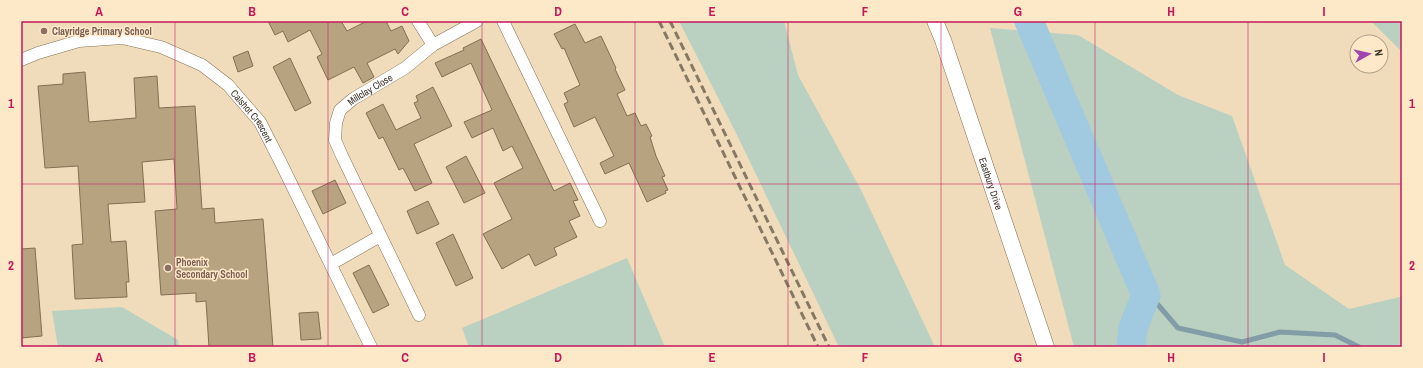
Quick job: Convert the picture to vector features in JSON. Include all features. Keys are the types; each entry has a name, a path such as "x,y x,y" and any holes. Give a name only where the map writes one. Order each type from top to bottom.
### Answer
{"street":[{"path":"418,21 433,45"},
{"name":"Millclay Close","path":"419,315 335,140 336,124 340,110 353,99 405,68 433,45 477,21"},
{"path":"503,21 600,221"},
{"name":"Eastbury Drive","path":"935,21 943,40 1046,347"},
{"name":"Calshot Crescent","path":"21,60 38,53 79,41 122,38 160,47 202,65 228,85 260,122 371,347"},
{"path":"331,264 380,236"}],"green space":[{"path":"679,21 784,21 798,75 861,190 935,347 839,347 737,135"},
{"path":"1371,21 1402,21 1402,52 1389,39 1389,34 1384,34"},
{"path":"990,28 1078,35 1178,95 1232,116 1285,265 1349,309 1400,297 1402,294 1402,347 1074,347"},
{"path":"627,258 665,347 469,347 462,328"},
{"path":"122,307 178,340 179,347 58,347 52,311"}],"building":[{"path":"268,21 341,21 347,31 367,21 386,21 391,31 402,26 409,41 398,54 395,49 367,63 374,77 363,83 354,67 328,80 317,57 322,54 310,30 288,42 283,31 275,35"},
{"path":"575,24 585,43 601,36 625,90 617,94 627,116 635,113 641,126 646,124 652,136 650,137 656,156 665,176 662,177 668,190 665,191 666,193 647,202 629,163 605,174 600,163 614,156 595,117 574,127 564,104 568,102 564,93 580,85 564,48 562,49 554,34"},
{"path":"481,39 554,191 570,183 578,200 573,201 580,216 569,221 577,237 554,248 557,255 535,266 529,254 502,269 483,234 512,219 494,183 523,168 512,146 503,151 493,128 472,138 464,122 492,110 471,63 442,77 435,63 464,50 463,48"},
{"path":"248,51 253,66 238,72 233,57"},
{"path":"290,58 311,103 295,111 273,67"},
{"path":"85,72 89,122 136,118 134,78 157,76 159,108 195,106 202,209 214,208 215,223 263,219 273,347 209,347 206,301 196,302 196,293 161,295 155,211 177,209 174,159 142,162 145,202 108,204 111,242 126,241 129,282 126,282 127,297 75,299 72,245 83,244 78,166 45,168 38,86 63,84 63,74"},
{"path":"433,87 452,126 414,144 432,183 415,191 403,168 399,170 383,137 379,139 366,113 383,104 396,130 421,118 414,103 418,101 416,96"},
{"path":"466,156 485,193 464,203 446,167"},
{"path":"335,180 346,203 323,214 312,191"},
{"path":"428,201 439,224 417,234 407,211"},
{"path":"453,234 473,278 456,286 436,243"},
{"path":"35,248 42,336 21,338 21,249"},
{"path":"369,265 389,305 373,313 353,273"},
{"path":"318,312 321,339 301,340 299,313"}],"waterway":[{"path":"1029,21 1146,295 1133,328 1131,347"},
{"path":"1146,295 1153,299 1178,328 1242,342 1280,332 1335,335 1359,347"}],"railway":[{"path":"659,21 818,347"},
{"path":"670,21 829,347"}],"place":[{"name":"Clayridge Primary School","path":"44,31"},
{"name":"Phoenix Secondary School","path":"168,268"}]}
